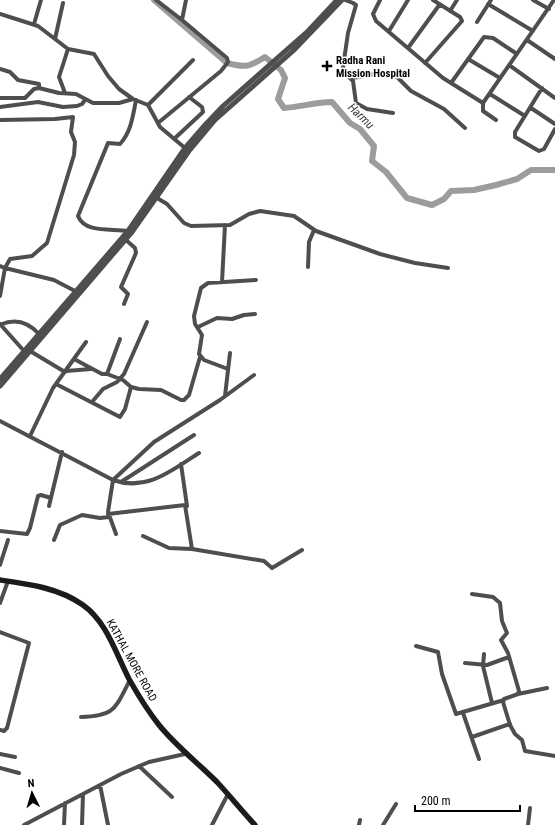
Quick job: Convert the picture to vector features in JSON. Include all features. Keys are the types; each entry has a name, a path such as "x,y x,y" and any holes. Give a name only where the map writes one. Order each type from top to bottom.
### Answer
{"main road":[{"name":"KATHAL MORE ROAD","path":"0,580 48,589 66,596 84,606 98,619 112,642 130,680 159,725 185,754 228,794 255,825"}],"street":[{"path":"34,24 41,0"},
{"path":"156,0 227,58 227,64 158,123"},
{"path":"182,20 186,0"},
{"path":"279,60 337,0"},
{"path":"0,379 126,240 157,198 189,150 215,120 344,0 353,2 356,5 348,33 343,67 345,73 352,78 381,73 397,77 407,88 444,109 465,128"},
{"path":"380,0 373,17 425,63 451,83 483,103"},
{"path":"389,31 408,0"},
{"path":"425,63 462,21 460,17 433,0"},
{"path":"450,11 457,0"},
{"path":"533,0 548,9"},
{"path":"496,120 483,110 483,103 554,0"},
{"path":"477,22 489,2 533,31"},
{"path":"54,39 63,3"},
{"path":"408,48 440,4"},
{"path":"0,14 34,24 68,50 94,54 113,82 134,100 148,105 158,123 185,148"},
{"path":"451,83 482,39 487,36 517,54"},
{"path":"527,40 555,57"},
{"path":"65,93 60,82 60,77 68,50"},
{"path":"468,59 500,78"},
{"path":"148,105 193,60"},
{"path":"509,65 555,98"},
{"path":"0,69 10,72 18,80 39,84 39,88"},
{"path":"0,386 39,334 128,231 185,148 223,106 268,70"},
{"path":"352,78 354,100 358,106 368,110 393,113"},
{"path":"0,98 25,98 34,89 39,88 76,94 93,103 114,103 134,100"},
{"path":"542,88 515,132 517,138 539,151 544,149 553,140 555,129"},
{"path":"490,94 525,116"},
{"path":"174,139 203,112 202,107 189,97"},
{"path":"0,107 38,102 63,107 77,106 82,104 85,100"},
{"path":"128,231 109,231 87,226 81,222 78,216 107,145 110,143 120,144 130,128 134,100"},
{"path":"531,108 555,124"},
{"path":"0,120 55,119 72,116 71,132 75,142 74,155 49,239 35,255 10,259 5,268 0,296"},
{"path":"157,198 167,204 187,225 195,227 225,226 254,212 260,211 299,218 314,230 395,258 448,268"},
{"path":"222,282 225,226"},
{"path":"308,267 309,242 314,230"},
{"path":"124,304 128,294 121,287 136,253 135,248 126,240"},
{"path":"0,266 54,280 75,291"},
{"path":"74,359 102,374 107,374 119,380 123,380 131,387 161,390 184,400 189,395 200,357 198,353 202,335 194,320 194,310 201,288 204,284 256,280"},
{"path":"198,328 217,318 232,320 244,315 255,314"},
{"path":"39,334 30,326 21,322 7,322 0,324 27,351 65,371 93,369"},
{"path":"92,402 103,389 119,380 126,371 147,322"},
{"path":"107,374 120,339"},
{"path":"30,436 44,404 56,384 86,342"},
{"path":"225,396 230,353"},
{"path":"200,357 228,369"},
{"path":"116,534 109,515 108,506 113,480 154,442 225,396 254,375"},
{"path":"56,384 120,417 125,408 131,387"},
{"path":"0,422 62,452 113,480 121,482 149,482 199,453"},
{"path":"121,482 194,435"},
{"path":"49,506 62,452"},
{"path":"181,464 192,549"},
{"path":"0,531 27,534 38,496 41,495 51,498"},
{"path":"54,540 60,525 79,516 109,515 187,506"},
{"path":"143,536 169,548 192,549 264,561 273,568 302,550"},
{"path":"0,565 8,540"},
{"path":"0,603 8,581"},
{"path":"472,594 493,597 499,600 502,621 507,633 501,640 509,657 520,691 518,694"},
{"path":"0,632 29,643 7,728 4,731 0,730"},
{"path":"416,646 438,652 440,669 452,707 456,714 504,700 518,694 547,688"},
{"path":"484,654 483,666 492,703"},
{"path":"465,663 483,666 509,657"},
{"path":"81,717 98,716 109,713 115,708 130,680"},
{"path":"504,700 510,724 515,734 522,740 525,751 555,756"},
{"path":"463,713 479,759"},
{"path":"472,737 510,724"},
{"path":"0,754 15,757"},
{"path":"24,825 139,766 185,754"},
{"path":"139,766 172,797"},
{"path":"0,768 19,773"},
{"path":"100,785 108,825"},
{"path":"82,794 82,825"},
{"path":"212,825 228,794"},
{"path":"64,825 65,803"},
{"path":"383,825 396,804"},
{"path":"528,825 530,808"},
{"path":"359,825 360,820"}],"waterway":[{"name":"Harmu","path":"154,0 227,63 247,66 265,57 281,70 285,78 278,99 284,108 332,102 350,123 360,129 374,146 372,161 386,172 407,198 432,205 444,199 451,191 474,190 496,185 517,179 531,170 555,170"}],"place":[{"name":"Radha Rani Mission Hospital","path":"327,66"}]}
